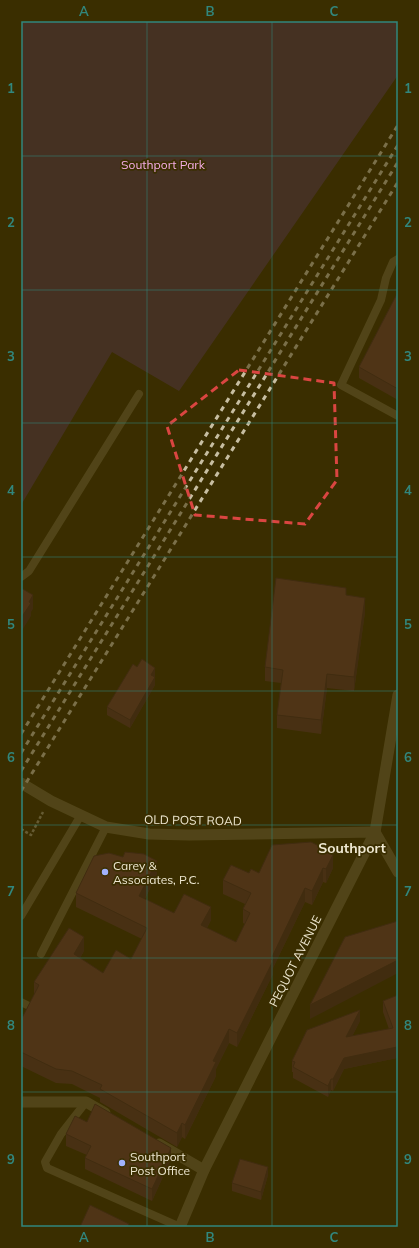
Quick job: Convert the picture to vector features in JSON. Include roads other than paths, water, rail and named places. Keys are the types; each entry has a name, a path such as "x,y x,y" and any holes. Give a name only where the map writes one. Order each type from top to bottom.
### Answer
{"street":[{"name":"PEQUOT AVENUE","path":"180,1227 204,1170 375,832 398,695"},
{"name":"OLD POST ROAD","path":"21,783 50,801 106,827 149,834 189,835 375,832"},
{"path":"375,832 398,872"},
{"path":"21,1102 86,1102 114,1118"},
{"path":"148,1138 204,1170"}],"lane":[{"path":"398,258 393,262 386,278 381,300 341,385 398,416"},
{"path":"21,577 29,571 138,394"},
{"path":"21,916 81,815"},
{"path":"41,954 106,827"},
{"path":"21,1002 29,1006"},
{"path":"86,1102 61,1134 44,1162 47,1168 180,1227"}],"railway":[{"path":"21,734 398,125"},
{"path":"21,753 398,145"},
{"path":"21,771 398,162"},
{"path":"21,791 398,182"}],"place":[{"name":"Carey & Associates, P.C.","path":"105,872"},
{"name":"Southport Post Office","path":"122,1163"}],"district":[{"name":"Southport","path":"352,848"}],"park label":[{"name":"Southport Park","path":"163,164"}]}
